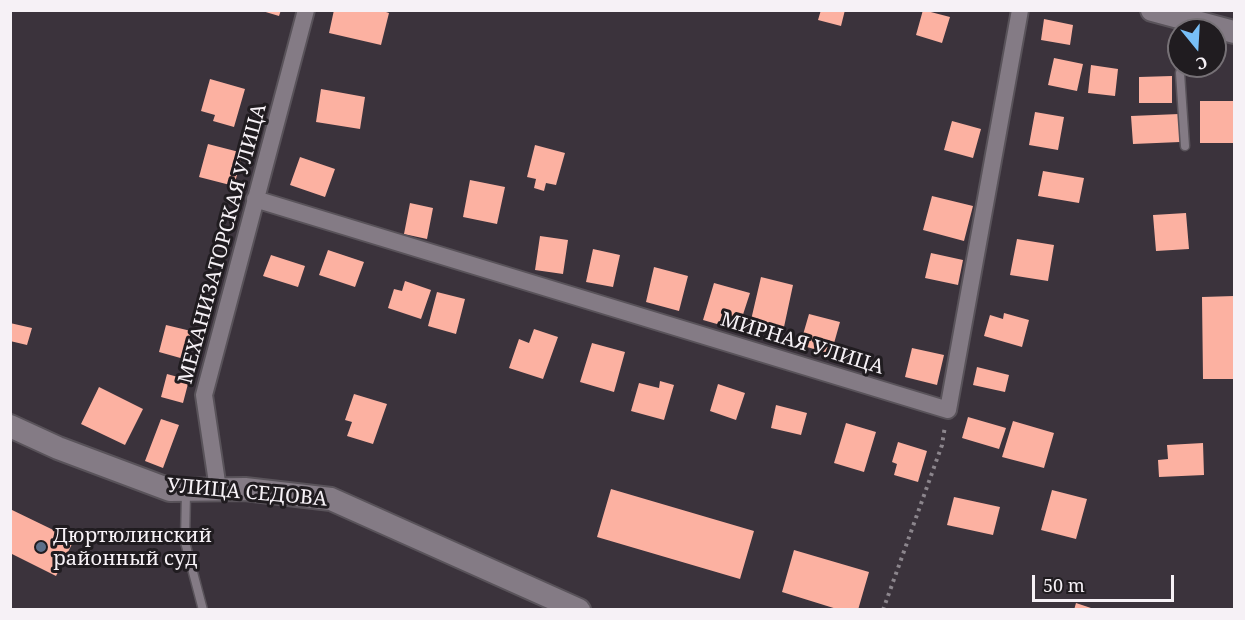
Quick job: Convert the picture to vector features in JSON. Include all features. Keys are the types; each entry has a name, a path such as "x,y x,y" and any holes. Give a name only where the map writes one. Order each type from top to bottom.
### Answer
{"street":[{"name":"МЕХАНИЗАТОРСКАЯ УЛИЦА","path":"218,489 204,395 306,10"},
{"path":"948,410 1020,10"},
{"path":"1152,10 1172,18"},
{"name":"МИРНАЯ УЛИЦА","path":"255,199 948,410"},
{"name":"УЛИЦА СЕДОВА","path":"10,426 58,448 170,490 245,489 331,499 579,609"}],"lane":[{"path":"1180,78 1185,146"},
{"path":"186,489 185,542 203,609"}],"path":[{"path":"883,609 942,445 948,410"}],"building":[{"path":"259,10 281,10 279,16"},
{"path":"334,10 380,10 389,13 381,45 329,33"},
{"path":"821,10 845,10 841,26 818,20"},
{"path":"923,10 950,17 942,43 916,35"},
{"path":"1044,19 1073,25 1070,45 1041,40"},
{"path":"1054,58 1083,64 1077,91 1048,85"},
{"path":"1091,65 1118,69 1115,96 1088,93"},
{"path":"1139,77 1172,78 1172,103 1139,103"},
{"path":"210,79 245,89 234,127 213,121 215,115 201,111"},
{"path":"321,89 365,97 360,129 316,122"},
{"path":"1200,101 1234,101 1234,143 1200,143"},
{"path":"1035,112 1064,117 1058,150 1029,145"},
{"path":"1179,114 1180,142 1133,144 1131,116"},
{"path":"952,121 981,129 973,158 944,150"},
{"path":"208,144 243,153 234,186 199,177"},
{"path":"535,145 565,153 556,185 546,183 544,191 534,188 536,179 527,177"},
{"path":"300,157 335,169 325,197 290,185"},
{"path":"1043,171 1084,178 1079,203 1038,196"},
{"path":"470,180 505,187 497,224 463,217"},
{"path":"932,196 973,206 964,241 923,230"},
{"path":"410,203 433,208 427,239 404,234"},
{"path":"1186,213 1189,249 1156,251 1153,215"},
{"path":"540,236 568,240 563,274 535,270"},
{"path":"1017,239 1054,245 1048,281 1010,275"},
{"path":"593,249 620,255 613,287 586,282"},
{"path":"328,250 364,262 355,287 319,275"},
{"path":"931,253 963,260 958,285 925,278"},
{"path":"271,255 305,266 298,287 263,276"},
{"path":"654,267 688,276 679,311 646,302"},
{"path":"761,277 793,285 784,327 751,320"},
{"path":"405,281 431,290 421,319 388,308 394,289 402,291"},
{"path":"714,283 750,293 738,330 703,320"},
{"path":"437,292 465,299 456,334 428,326"},
{"path":"1234,296 1234,379 1203,379 1202,297"},
{"path":"1004,313 1029,320 1022,347 984,336 990,315 1003,319"},
{"path":"809,314 840,322 831,354 800,345"},
{"path":"10,323 32,328 27,345 10,341"},
{"path":"166,325 191,331 184,359 159,352"},
{"path":"534,329 558,337 543,379 509,368 519,339 529,343"},
{"path":"592,343 625,352 614,392 580,382"},
{"path":"912,348 944,355 937,385 905,377"},
{"path":"977,367 1009,375 1005,392 973,385"},
{"path":"167,374 189,380 183,403 161,397"},
{"path":"660,381 674,385 664,420 631,411 639,383 659,388"},
{"path":"718,384 745,393 736,420 710,411"},
{"path":"99,387 143,409 125,445 81,424"},
{"path":"354,394 387,404 373,444 347,436 352,422 345,420"},
{"path":"776,405 807,413 801,435 771,428"},
{"path":"968,417 1006,428 999,449 962,438"},
{"path":"161,419 179,425 163,468 145,461"},
{"path":"1013,421 1054,433 1044,468 1002,457"},
{"path":"846,423 876,432 864,472 834,463"},
{"path":"898,442 927,451 918,482 894,475 897,464 892,462"},
{"path":"1203,443 1204,475 1159,477 1158,460 1168,459 1167,445"},
{"path":"611,489 754,531 740,579 597,537"},
{"path":"1052,490 1087,499 1076,539 1041,530"},
{"path":"954,497 1000,507 993,535 947,525"},
{"name":"Дюртюлинский районный суд","path":"10,509 74,540 56,576 10,553"},
{"path":"794,550 869,572 858,610 840,610 782,592"},
{"path":"1076,603 1094,609 1094,610 1074,610"}],"place":[{"name":"Дюртюлинский районный суд","path":"41,547"}]}
